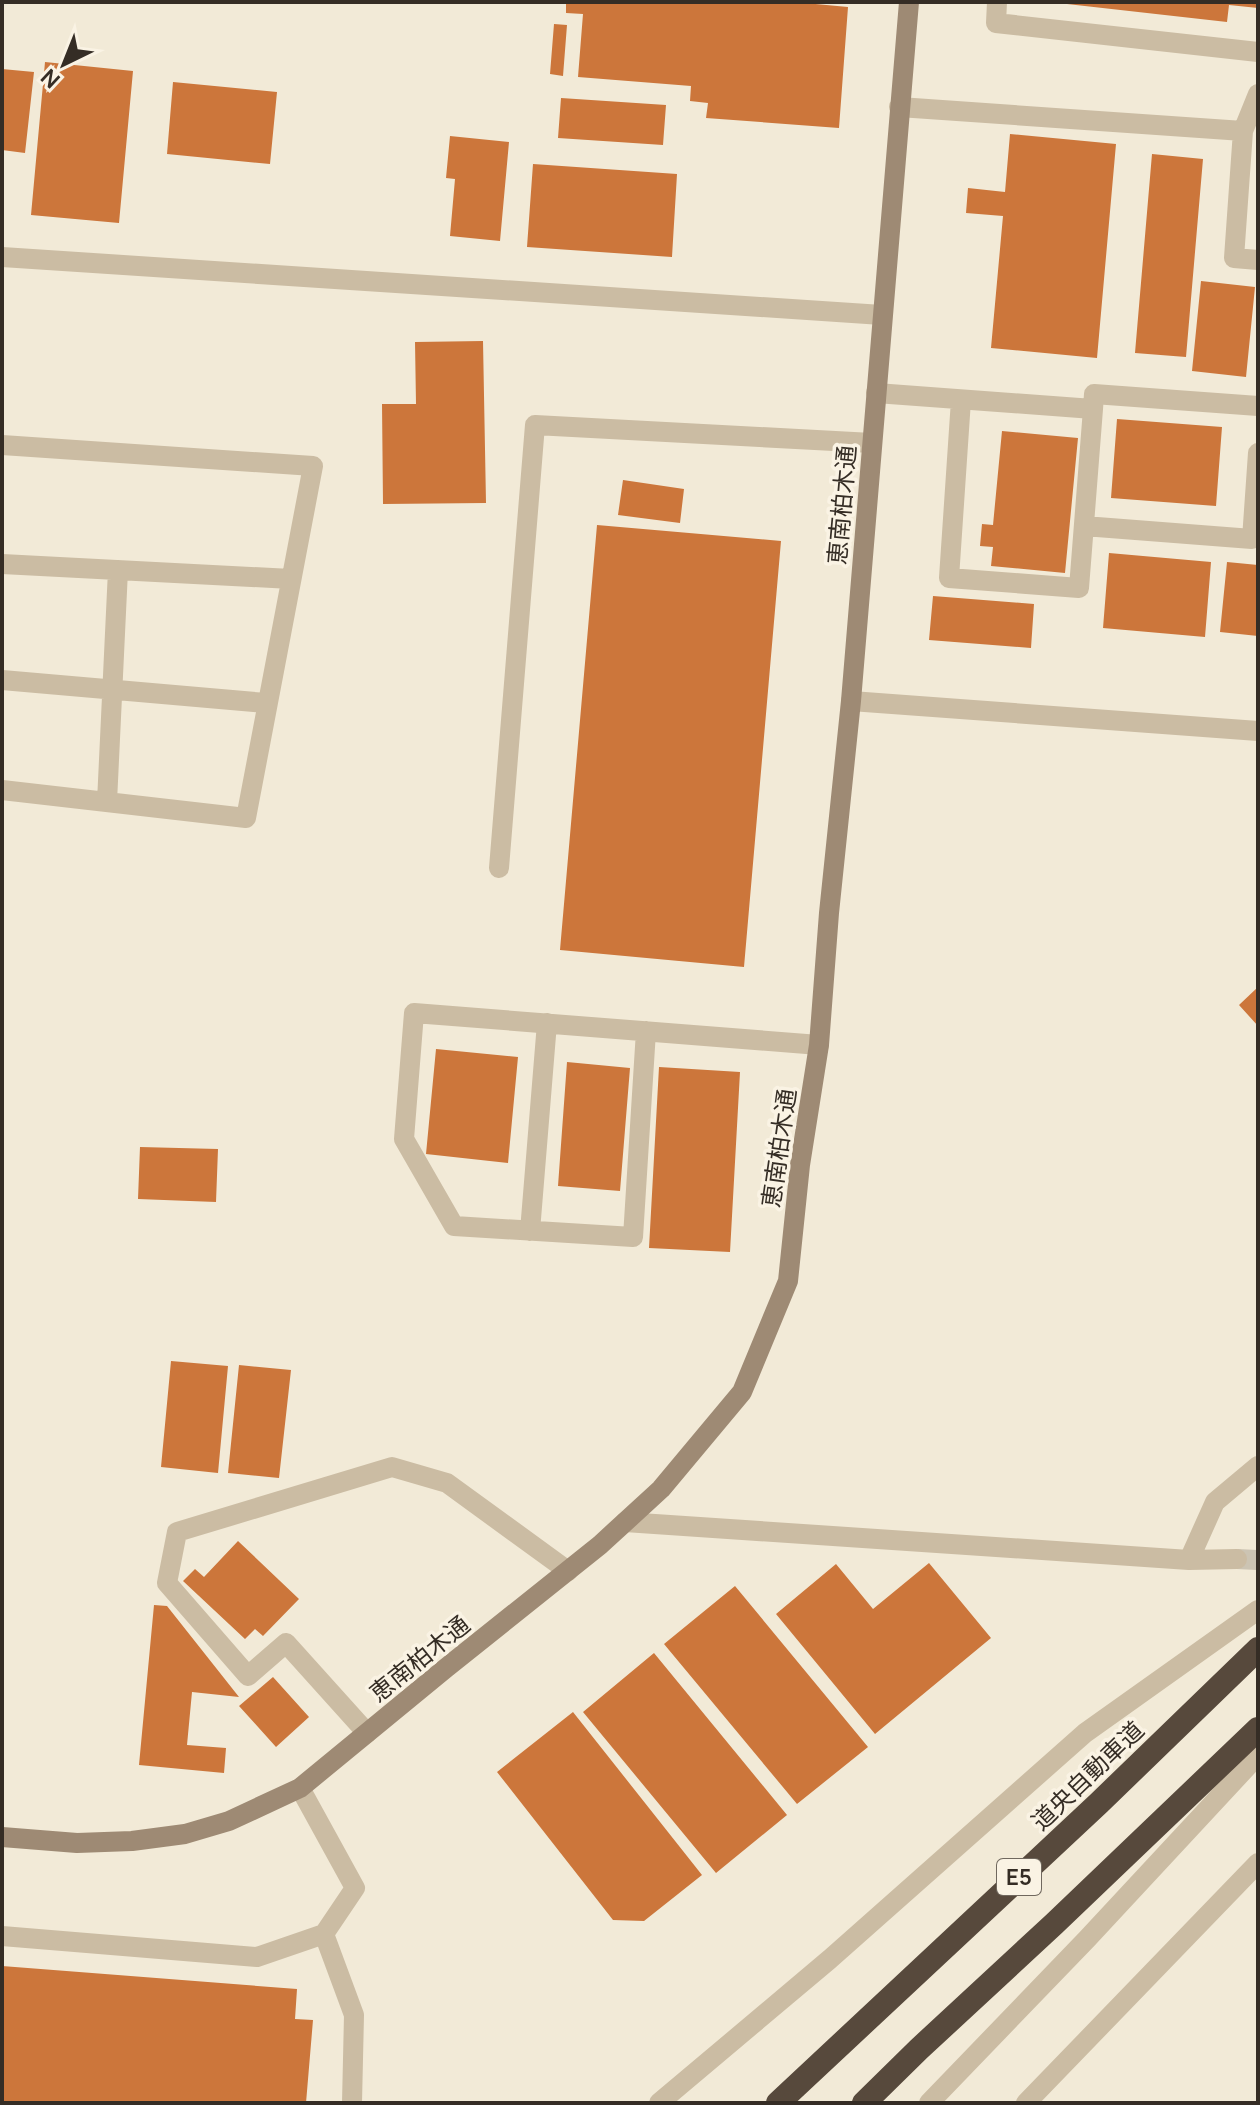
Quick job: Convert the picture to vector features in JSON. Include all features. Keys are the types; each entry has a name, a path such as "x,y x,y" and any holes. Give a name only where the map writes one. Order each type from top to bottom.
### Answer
{"highway":[{"name":"道央自動車道","path":"778,2103 1099,1803 1258,1649"},
{"name":"E5","path":"864,2103 1258,1729"}],"street":[{"name":"恵南柏木通","path":"2,1837 77,1843 132,1841 185,1834 229,1821 300,1788 625,1522 661,1489 742,1392 788,1281 800,1165 819,1045 909,2"},
{"path":"997,2 996,23 1258,52"},
{"path":"1258,94 1243,131 1234,258 1258,260"},
{"path":"899,107 1243,131"},
{"path":"2,257 882,315"},
{"path":"876,393 1093,409"},
{"path":"961,400 949,578 1079,588 1094,394 1258,406"},
{"path":"499,868 535,425 872,443"},
{"path":"2,445 313,466 246,818 2,790"},
{"path":"1084,526 1252,539 1258,453"},
{"path":"2,564 291,579"},
{"path":"107,802 118,570"},
{"path":"2,680 266,703"},
{"path":"851,701 1258,731"},
{"path":"646,1031 633,1237 454,1226 404,1139 414,1013 547,1023 646,1031 819,1045"},
{"path":"530,1231 547,1023"},
{"path":"1189,1560 1215,1502 1258,1466"},
{"path":"367,1733 286,1643 248,1676 167,1583 177,1532 392,1467 447,1483 568,1571"},
{"path":"625,1522 1189,1560 1237,1559"},
{"path":"659,2103 830,1959 1085,1733 1258,1610"},
{"path":"929,2103 1258,1755"},
{"path":"2,1936 257,1957 324,1934 355,1888 300,1788"},
{"path":"1026,2103 1258,1863"},
{"path":"324,1934 354,2015 352,2103"}],"building":[{"path":"566,2 794,2 848,7 839,128 706,118 708,103 690,101 691,86 578,77 583,14 566,13"},
{"path":"1067,2 1258,2 1258,8 1229,5 1227,22"},
{"path":"554,24 567,25 563,76 550,74"},
{"path":"45,62 133,71 119,223 31,215"},
{"path":"2,69 34,72 25,153 2,150"},
{"path":"173,82 277,92 270,164 167,154"},
{"path":"561,98 666,105 663,145 558,138"},
{"path":"1010,134 1116,144 1097,358 991,348 1003,216 966,213 968,188 1005,192"},
{"path":"450,136 509,142 500,241 450,236 455,179 446,178"},
{"path":"1152,154 1203,159 1186,357 1135,353"},
{"path":"533,164 677,174 672,257 527,247"},
{"path":"1201,281 1255,287 1246,377 1192,371"},
{"path":"483,341 486,503 383,504 382,404 416,404 415,342"},
{"path":"1117,419 1222,427 1216,506 1111,498"},
{"path":"1002,431 1078,438 1065,573 991,566 993,547 980,546 982,524 993,525"},
{"path":"623,480 684,489 680,523 618,515"},
{"path":"597,525 781,541 744,967 560,950"},
{"path":"1109,553 1211,562 1205,637 1103,628"},
{"path":"1227,562 1258,565 1258,636 1220,632"},
{"path":"933,596 1034,604 1031,648 929,640"},
{"path":"1258,987 1258,1026 1239,1005"},
{"path":"436,1049 518,1057 508,1163 426,1154"},
{"path":"567,1062 630,1068 620,1191 558,1186"},
{"path":"659,1067 740,1072 730,1252 649,1248"},
{"path":"140,1147 218,1149 216,1202 138,1199"},
{"path":"171,1361 228,1366 218,1473 161,1467"},
{"path":"239,1365 291,1370 279,1478 228,1473"},
{"path":"238,1541 299,1599 263,1636 255,1629 245,1639 183,1581 195,1569 204,1577"},
{"path":"929,1563 991,1638 875,1734 776,1614 836,1564 873,1609"},
{"path":"735,1586 868,1747 797,1804 664,1644"},
{"path":"154,1605 167,1606 239,1697 192,1692 187,1745 226,1748 224,1773 139,1765"},
{"path":"654,1653 787,1815 716,1873 583,1712"},
{"path":"273,1677 309,1717 276,1747 239,1706"},
{"path":"573,1712 702,1875 644,1921 613,1920 497,1772"},
{"path":"2,1966 297,1989 295,2019 313,2020 306,2103 2,2103"}],"tunnel":[{"path":"1237,1559 1258,1560"}]}
